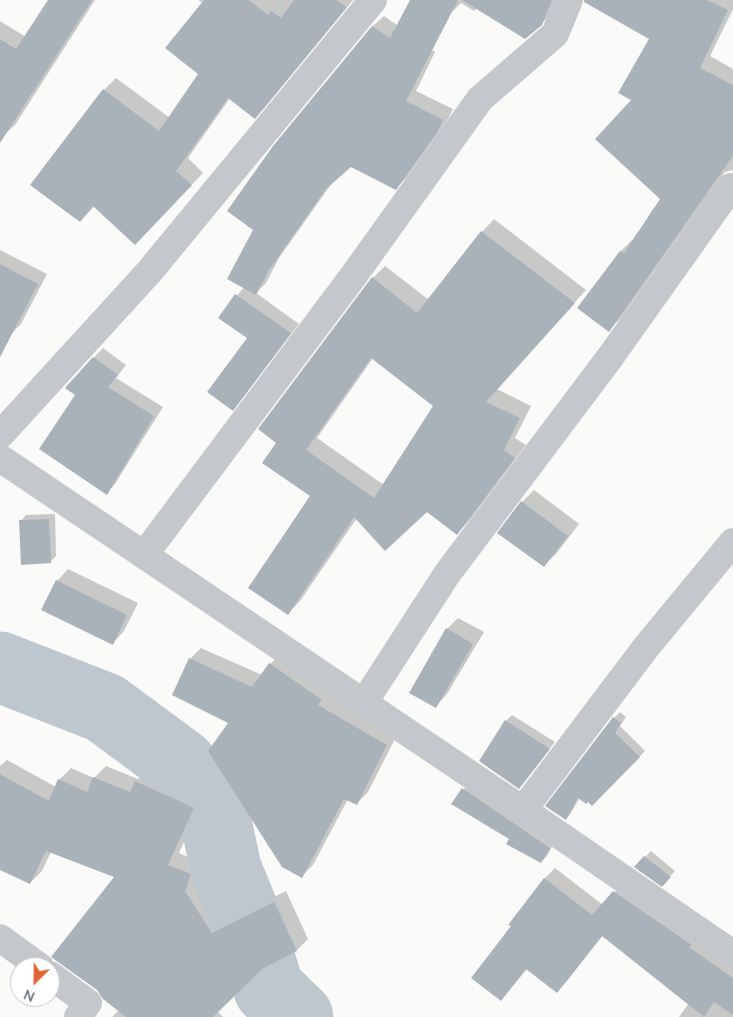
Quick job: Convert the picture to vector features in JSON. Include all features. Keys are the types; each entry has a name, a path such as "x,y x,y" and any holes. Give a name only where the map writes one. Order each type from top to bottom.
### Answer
{"street":[{"path":"0,435 149,272 373,0"},
{"path":"144,555 354,275 480,99 555,34 569,0"},
{"path":"363,704 447,574 611,356 731,187"},
{"path":"0,458 523,810 733,954"},
{"path":"523,810 647,646 733,542"},
{"path":"0,938 26,957"},
{"path":"60,982 88,1003 78,1017"}],"building":[{"path":"48,0 92,0 0,143 0,39 16,49"},
{"path":"204,0 249,0 268,15 271,11 281,18 294,0 336,0 347,7 255,119 228,98 176,171 192,185 135,245 93,206 80,222 30,185 103,89 159,131 198,74 165,48"},
{"path":"410,0 458,0 406,101 443,120 437,133 396,190 351,167 326,189 269,270 256,295 227,279 253,230 227,211 273,146 372,26 390,38"},
{"path":"462,0 552,0 542,25 525,39"},
{"path":"584,0 707,0 728,10 700,68 733,85 733,156 609,332 577,308 620,251 624,253 660,199 595,139 631,100 618,93 649,39 584,2"},
{"path":"481,231 575,303 486,402 520,418 504,450 515,458 457,535 427,512 385,551 354,517 288,615 248,588 310,496 262,463 276,443 258,429 372,277 417,313","holes":["371,358 433,406 374,498 306,450"]},
{"path":"0,264 38,284 0,357"},
{"path":"235,294 291,333 233,411 207,392 247,338 218,318"},
{"path":"93,357 118,375 108,387 154,416 107,495 39,449 75,395 65,388"},
{"path":"521,501 568,536 544,567 497,533"},
{"path":"49,519 51,563 21,565 19,520"},
{"path":"56,580 127,615 113,645 41,610"},
{"path":"446,628 473,644 436,708 409,693"},
{"path":"189,658 252,687 269,663 322,700 318,705 387,745 357,805 344,799 302,878 282,867 208,751 228,723 172,695"},
{"path":"613,717 621,723 615,733 640,757 592,806 578,798 566,820 545,806"},
{"path":"505,720 550,749 519,789 479,761"},
{"path":"0,774 49,801 58,779 87,792 93,777 130,792 135,781 194,808 168,865 191,874 185,891 212,933 274,902 297,951 262,969 213,1017 126,1017 103,999 97,990 60,963 60,957 51,957 114,877 46,851 30,884 0,870"},
{"path":"462,788 550,848 541,863 506,844 509,839 451,804"},
{"path":"644,856 671,877 662,887 634,867"},
{"path":"544,878 592,915 613,891 692,945 689,947 733,978 733,1015 714,1002 704,1017 602,936 557,993 526,969 501,1001 471,978 511,926 508,925"}],"waterway":[{"path":"0,667 105,708 182,765 216,822 226,869 250,928 269,989 298,1017"}]}
